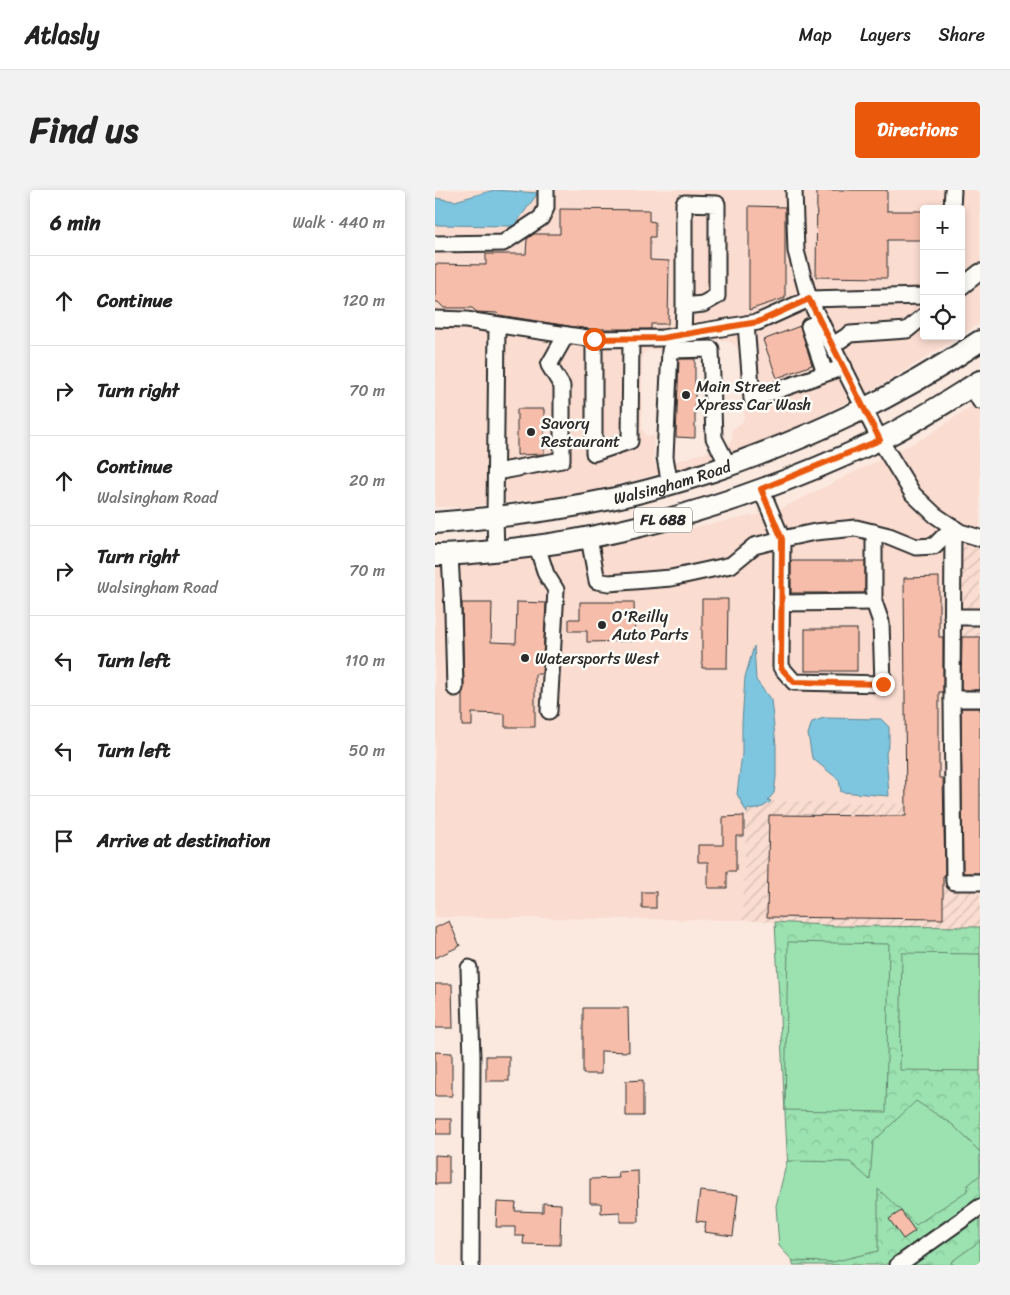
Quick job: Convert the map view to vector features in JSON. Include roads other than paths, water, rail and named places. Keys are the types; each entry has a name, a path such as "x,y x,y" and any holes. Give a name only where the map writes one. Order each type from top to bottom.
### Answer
{"main road":[{"name":"FL 688","path":"866,409 943,366 980,341"},
{"name":"FL 688","path":"880,440 977,389"},
{"name":"Walsingham Road","path":"435,523 495,518 594,503 670,485 801,439 866,409"},
{"name":"Walsingham Road","path":"442,555 496,551 589,538 705,509 761,489 880,440"}],"street":[{"path":"435,244 503,243 541,218 546,208 546,190"},
{"path":"794,190 796,251 809,299 880,440 913,494 935,515 960,532 980,538"},
{"path":"952,205 953,190"},
{"path":"683,334 685,306 684,203 717,204 717,296 703,304 685,306"},
{"path":"965,284 980,272"},
{"path":"435,319 466,320 594,339 662,338 758,322 809,299 920,296"},
{"path":"833,345 850,334 907,330 920,319"},
{"path":"821,322 809,326 825,373"},
{"path":"496,551 497,324"},
{"path":"747,324 751,399 844,367"},
{"path":"700,332 702,349"},
{"path":"495,472 562,460 562,386 549,365 566,335"},
{"path":"594,339 594,453 630,441 631,338"},
{"path":"670,485 665,456 670,350 711,349 714,438 728,466"},
{"path":"761,489 782,539 781,668 794,682 883,684 881,622 874,602 874,532"},
{"path":"589,538 597,581 609,583 671,578 731,565 754,546 815,532 856,528 889,536 916,547 934,546 953,527"},
{"path":"953,527 954,882 980,882"},
{"path":"537,546 546,574 557,590 549,711"},
{"path":"442,555 455,688"},
{"path":"781,603 874,602"},
{"path":"952,617 980,617"},
{"path":"952,699 980,699"},
{"path":"469,968 472,1058 471,1265"},
{"path":"898,1265 980,1208"}],"water":[{"path":"494,190 538,193 514,226 435,225 435,198 455,201"},
{"path":"754,646 756,680 771,700 776,745 776,777 774,793 768,800 771,801 760,808 747,809 747,813 737,794 742,754 745,677"},
{"path":"824,718 881,719 889,727 889,744 886,753 889,796 841,792 839,780 812,758 808,734 812,722"}],"place":[{"name":"Main Street Xpress Car Wash","path":"686,395"},
{"name":"Savory Restaurant","path":"531,432"},
{"name":"O'Reilly Auto Parts","path":"602,625"},
{"name":"Watersports West","path":"525,658"}]}
